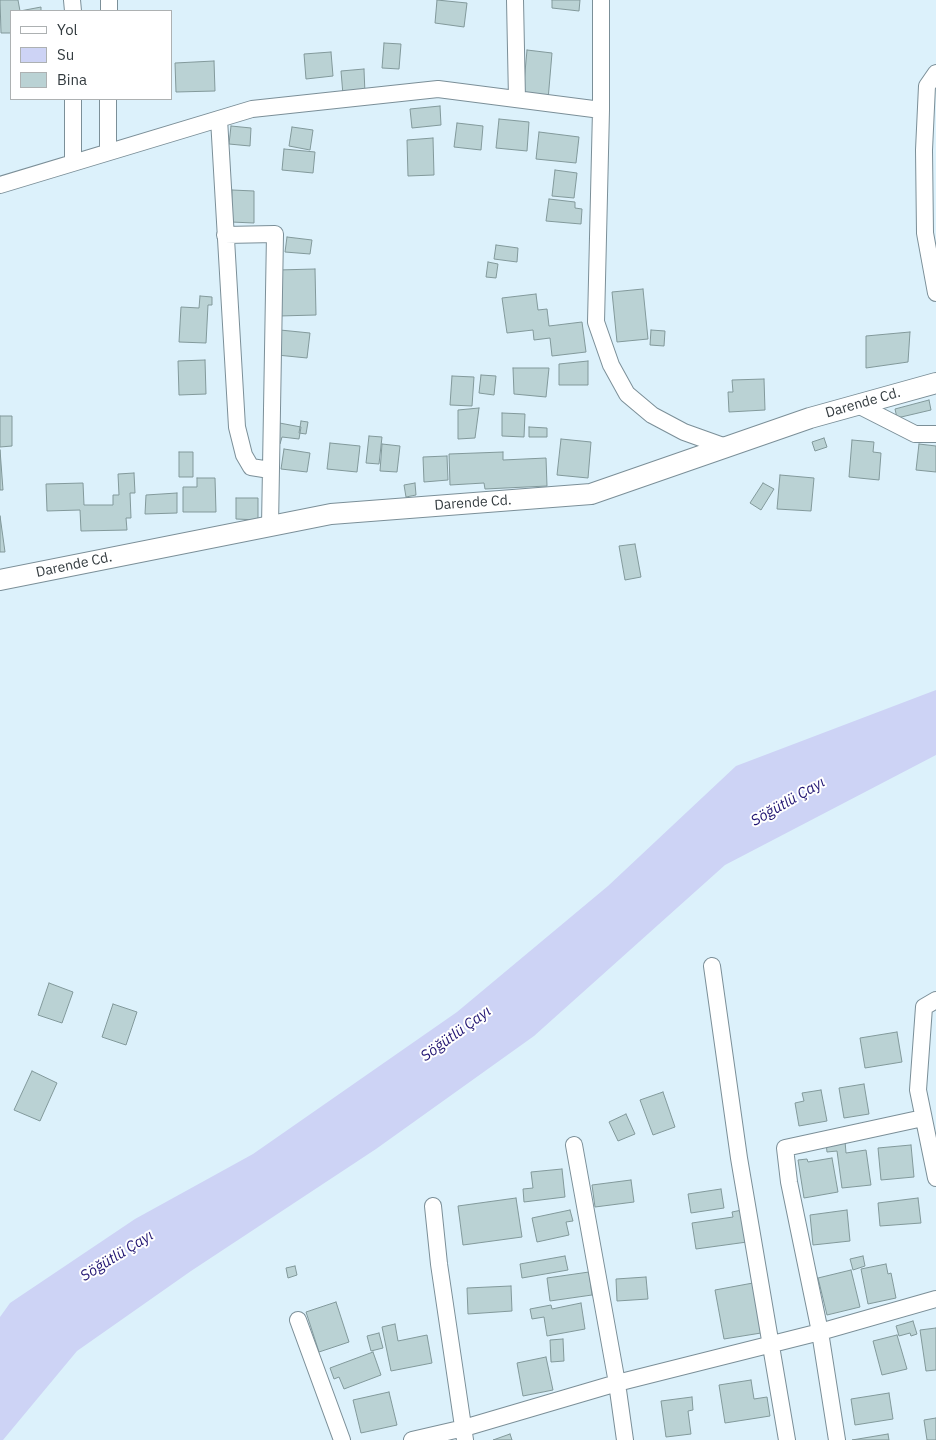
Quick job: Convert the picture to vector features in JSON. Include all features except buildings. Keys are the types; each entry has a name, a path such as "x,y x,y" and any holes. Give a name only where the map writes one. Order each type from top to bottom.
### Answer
{"street":[{"path":"515,0 518,100"},
{"path":"601,0 601,110 596,322 611,365 627,394 652,415 684,432 726,447"},
{"path":"936,73 927,86 924,150 925,233 936,293"},
{"path":"0,185 252,109 438,89 601,110"},
{"path":"72,163 73,100"},
{"path":"108,100 108,152"},
{"path":"220,119 237,427 244,455 251,467 270,470"},
{"path":"225,235 276,234 270,526"},
{"name":"Darende Cd.","path":"0,580 331,514 591,494 810,418 936,383"},
{"path":"858,404 915,434 936,434"},
{"path":"712,966 739,1158 787,1440"},
{"path":"936,1000 924,1007 918,1090 929,1126 936,1178"},
{"path":"837,1440 820,1332 785,1148 929,1126"},
{"path":"574,1146 617,1383 625,1440"},
{"path":"433,1206 439,1264 465,1434"},
{"path":"412,1440 465,1434 617,1383 772,1345 936,1299"},
{"path":"298,1320 342,1440"}],"water":[{"name":"Söğütlü Çayı","path":"936,690 936,755 725,865 534,1036 376,1149 191,1271 77,1351 3,1440 0,1440 0,1317 10,1303 135,1219 253,1154 457,1012 608,886 736,766"}]}
